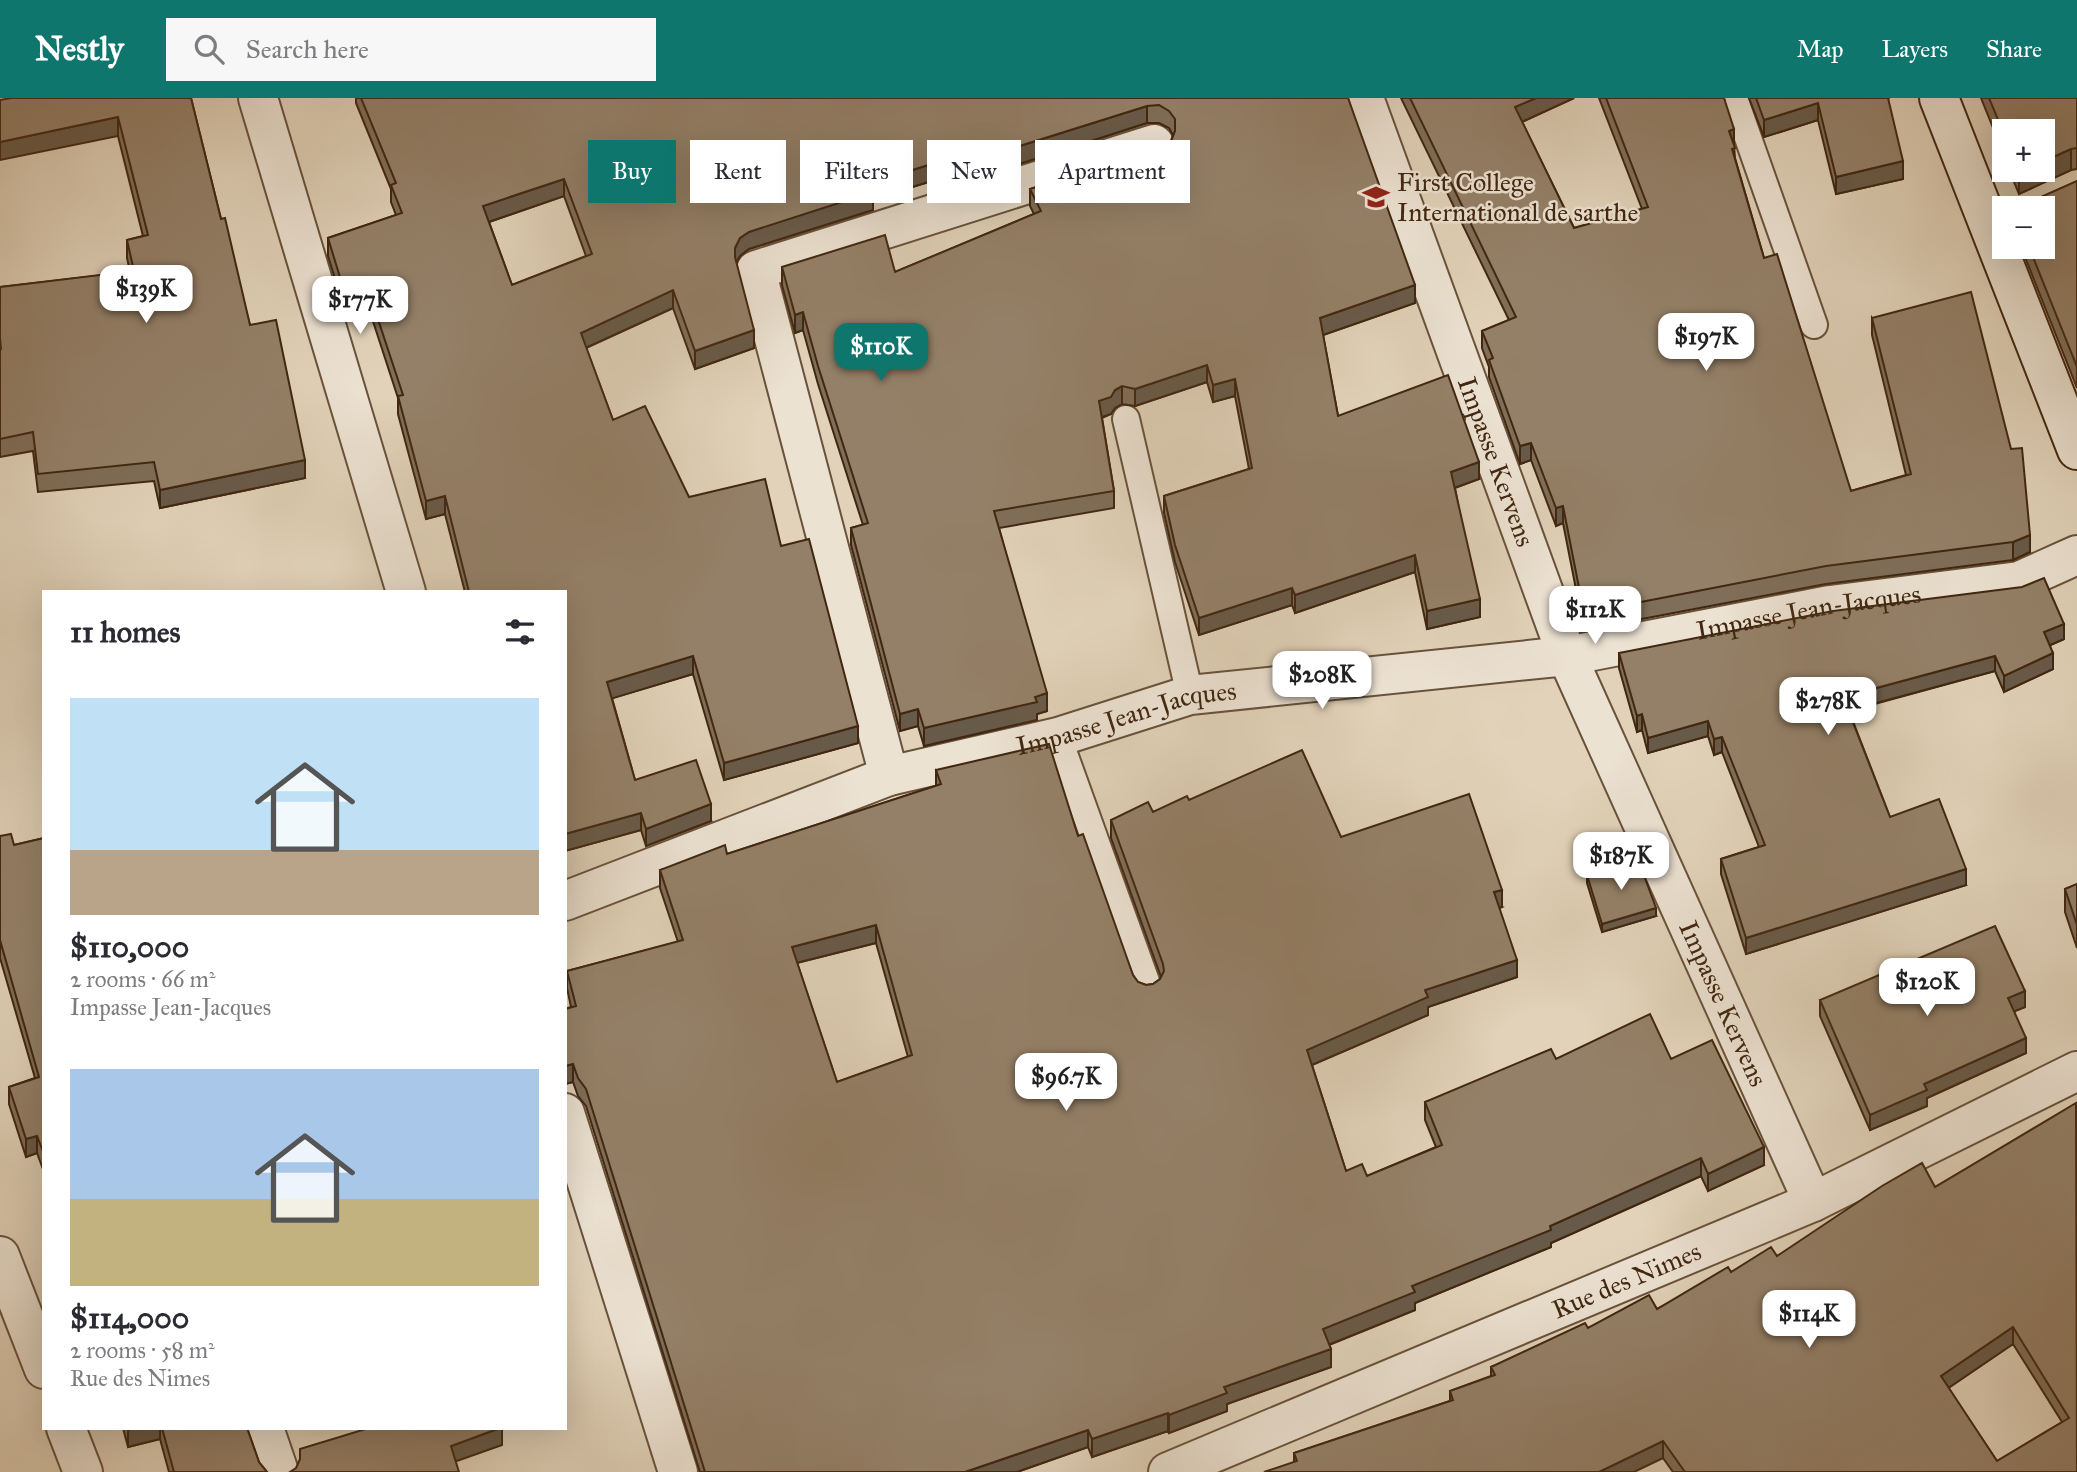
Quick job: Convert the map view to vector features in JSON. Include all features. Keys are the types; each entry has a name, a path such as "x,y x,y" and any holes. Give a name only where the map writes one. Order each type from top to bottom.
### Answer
{"street":[{"path":"258,98 405,590"},
{"name":"Impasse Kervens","path":"1364,98 1567,656 1813,1202"},
{"path":"1939,98 1992,213"},
{"path":"889,776 756,270 1035,182"},
{"path":"2009,259 2077,450"},
{"name":"Impasse Jean-Jacques","path":"567,900 889,776 1058,737 1190,695 1567,656 1830,605 2019,582 2077,555"},
{"name":"Rue des Nimes","path":"1168,1472 1813,1202 2077,1071"},
{"path":"567,1118 678,1472"},
{"path":"0,1256 42,1364"},
{"path":"67,1430 83,1472"},
{"path":"265,1430 279,1472"}],"lane":[{"path":"1734,98 1814,325"},
{"path":"1126,419 1190,695"},
{"path":"1058,737 1148,987"}],"building":[{"path":"191,98 221,219 225,218 250,325 276,320 305,460 160,490 154,462 38,474 33,432 0,439 0,287 134,271 127,240 148,235 118,117 0,142 0,100"},
{"path":"361,98 1348,98 1415,285 1320,318 1338,416 1448,375 1479,462 1451,472 1480,599 1427,611 1415,555 1295,595 1292,588 1199,618 1175,545 1164,496 1252,468 1235,379 1213,385 1207,365 1135,389 1122,386 1115,390 1111,397 1099,401 1114,491 994,511 1047,693 1035,697 1037,702 924,728 918,709 900,714 851,528 868,523 803,312 795,315 782,267 885,235 895,272 1041,211 1037,203 1190,203 1190,140 1171,140 1175,119 1159,105 1147,106 1021,146 1021,140 927,140 927,165 913,170 913,140 800,140 800,203 839,203 749,232 740,238 735,248 735,257 754,330 695,351 673,290 581,333 613,420 645,406 689,497 765,479 781,546 809,539 858,726 724,763 693,656 607,682 635,780 696,760 711,804 646,829 641,813 567,833 567,590 468,590 445,496 426,501 398,396 403,395 368,289 346,297 328,238 402,213 391,185 396,183","holes":["564,179 592,254 512,285 483,206"]},
{"path":"1410,98 1536,98 1515,107 1574,228 1648,207 1606,98 1724,98 1734,129 1729,131 1735,148 1732,149 1764,258 1777,254 1851,491 1911,474 1872,318 1971,292 2011,449 2022,448 2030,535 2013,542 1826,566 1584,613 1563,506 1556,508 1531,443 1520,446 1489,360 1493,358 1482,331 1516,317"},
{"path":"1756,98 1888,98 1903,161 1836,177 1818,103 1764,120"},
{"path":"1989,98 2077,98 2077,148 2055,156 2055,119 1998,119"},
{"path":"2077,181 2077,367 2034,259 2055,259 2055,196 2043,196"},
{"path":"2044,578 2064,624 2044,632 2053,653 2004,676 1995,656 1843,697 1890,817 1939,799 1966,869 1746,938 1721,859 1765,845 1722,737 1714,739 1708,721 1648,738 1642,714 1637,716 1619,653 1833,611 2022,587"},
{"path":"1049,744 1078,836 1083,834 1133,975 1138,982 1146,985 1160,979 1164,971 1163,964 1111,820 1148,802 1153,812 1187,796 1189,800 1302,750 1341,837 1469,794 1502,890 1494,892 1517,960 1425,990 1428,997 1307,1050 1346,1171 1362,1164 1367,1176 1442,1145 1425,1102 1551,1049 1556,1059 1650,1014 1671,1059 1712,1040 1764,1147 1708,1174 1701,1158 1550,1226 1551,1230 1412,1286 1415,1292 1323,1329 1331,1349 1224,1387 1227,1393 1169,1415 1168,1413 1092,1439 1088,1430 965,1472 705,1472 586,1089 573,1064 567,1066 567,1008 576,1006 567,971 683,940 660,870 725,845 727,854 941,784 936,770","holes":["876,925 912,1055 837,1082 792,947"]},
{"path":"11,834 14,845 42,838 42,1149 37,1136 26,1139 9,1087 39,1077 0,940 0,836"},
{"path":"1638,859 1656,908 1602,924 1587,875"},
{"path":"2077,884 2077,925 2065,889"},
{"path":"1995,926 2025,991 2008,998 2026,1038 1924,1084 1927,1090 1870,1115 1820,1000"},
{"path":"2076,1103 2077,1472 1685,1472 1663,1441 1599,1472 1264,1472 1297,1461 1294,1453 1453,1400 1450,1391 1495,1375 1491,1367 1585,1323 1588,1328 1649,1295 1657,1309 1728,1267 1731,1272 1771,1247 1777,1256 1882,1186 1922,1163 1935,1187","holes":["2013,1327 2069,1418 1997,1461 1941,1376"]},
{"path":"163,1430 248,1430 259,1462 267,1472 174,1472"},
{"path":"362,1430 495,1430 451,1446 459,1472 290,1472 296,1468 300,1459 300,1449"}],"place":[{"name":"First College International de sarthe","path":"1376,197"}]}
